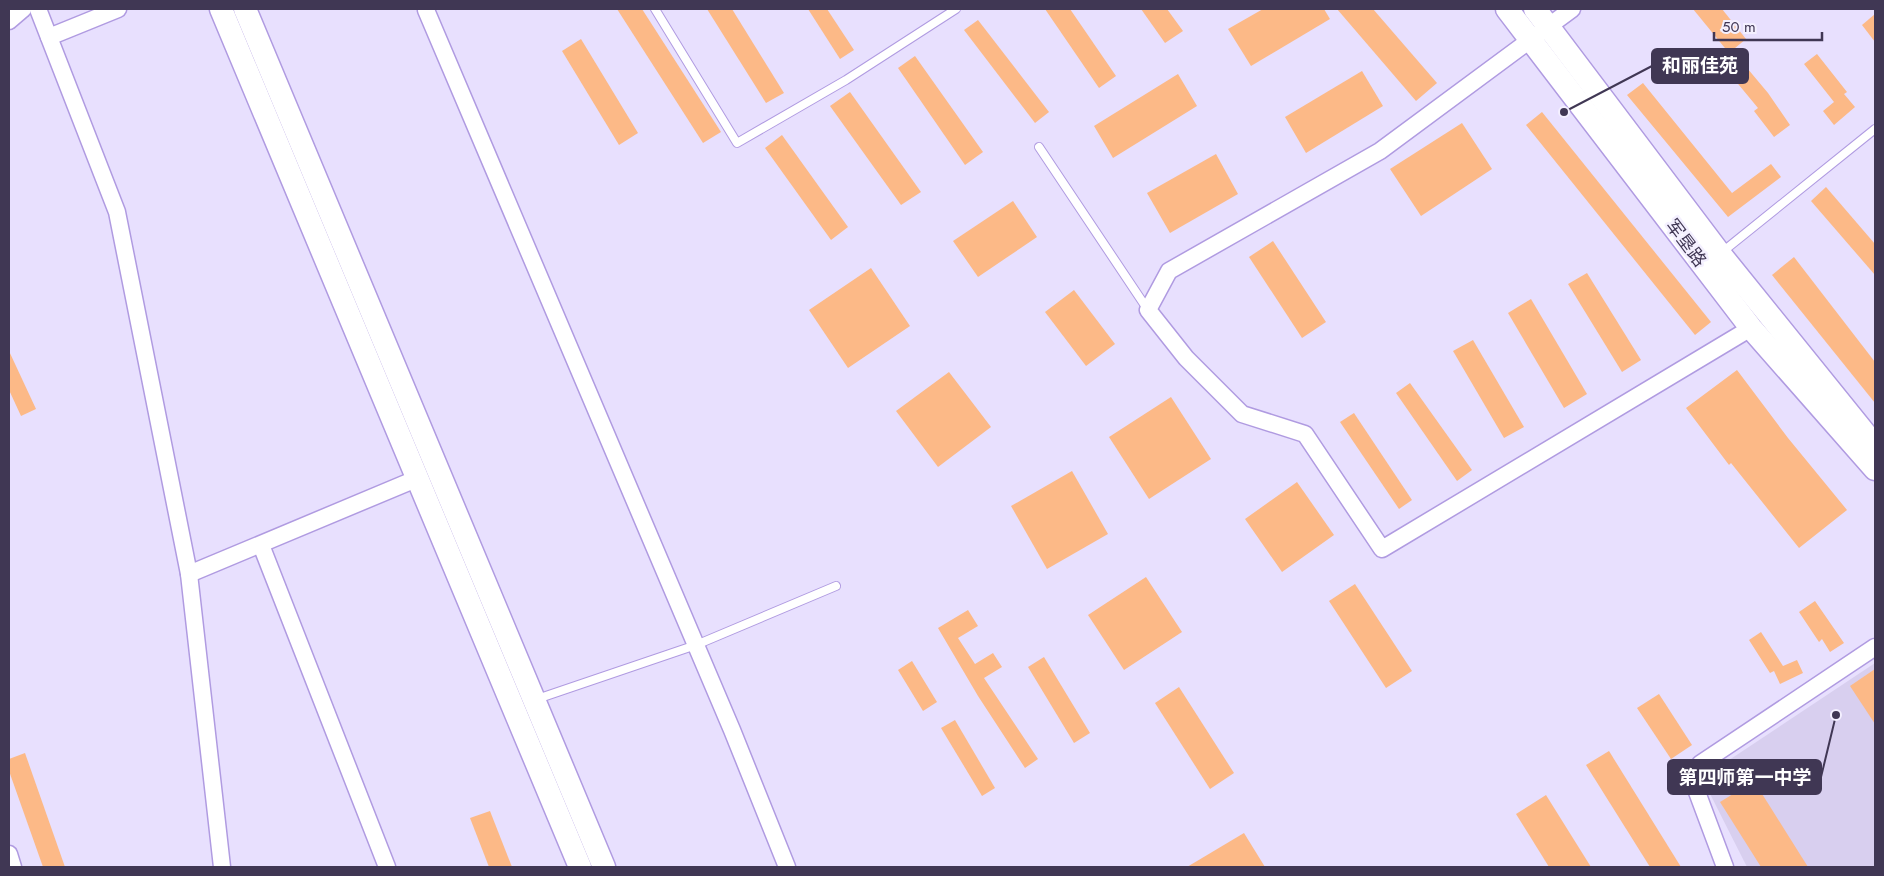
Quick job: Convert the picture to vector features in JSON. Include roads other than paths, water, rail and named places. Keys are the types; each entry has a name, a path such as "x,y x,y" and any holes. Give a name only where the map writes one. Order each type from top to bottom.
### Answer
{"main road":[{"path":"221,9 416,479 580,867"},
{"path":"246,9 604,867"},
{"name":"军垦路","path":"1507,9 1540,34 1875,446"},
{"name":"军垦路","path":"1534,9 1540,34 1751,328 1875,469"}],"street":[{"path":"9,21 23,9"},
{"path":"38,9 118,212 188,574 222,867"},
{"path":"49,37 118,9"},
{"path":"1572,9 1380,151 1169,271 1148,310 1186,358 1242,414 1306,434 1382,549 1751,328"},
{"path":"426,10 696,645 787,867"},
{"path":"188,574 416,479"},
{"path":"261,545 387,867"},
{"path":"1725,867 1694,784 1700,764 1875,647"},
{"path":"9,854 13,867"}],"lane":[{"path":"655,9 737,143 846,80 956,9"},
{"path":"1720,254 1875,129"},
{"path":"1039,147 1148,310"},
{"path":"535,700 696,645 836,586"}],"place":[{"name":"和丽佳苑","path":"1564,112"},
{"name":"第四师第一中学","path":"1836,715"}]}
